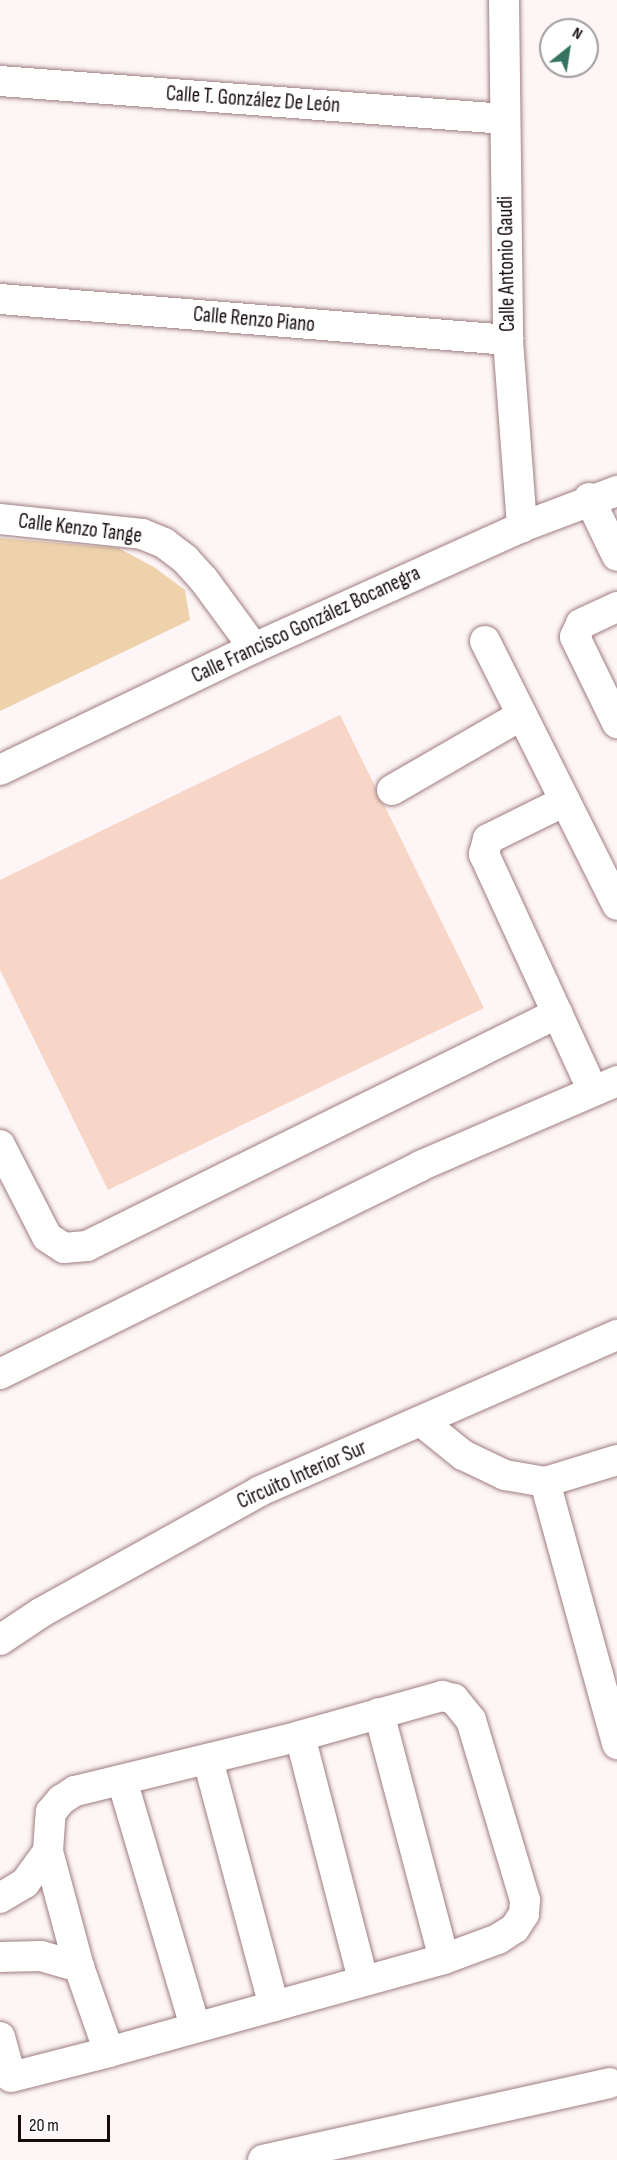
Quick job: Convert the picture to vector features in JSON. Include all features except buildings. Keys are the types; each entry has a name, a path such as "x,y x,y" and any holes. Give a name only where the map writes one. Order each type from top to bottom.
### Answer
{"street":[{"name":"Calle Antonio Gaudi","path":"504,0 508,340 522,527"},
{"name":"Calle T. González De León","path":"0,81 505,119"},
{"name":"Calle Renzo Piano","path":"0,299 508,340"},
{"name":"Calle Francisco González Bocanegra","path":"0,770 254,648 589,498 617,491"},
{"path":"589,498 617,556"},
{"name":"Calle Kenzo Tange","path":"0,519 142,534 164,543 198,573 254,648"},
{"path":"617,606 581,624 575,637 617,723"},
{"path":"485,641 617,904"},
{"path":"392,790 522,715"},
{"path":"0,1374 420,1166 605,1085 558,1013 486,861 484,849 488,839 565,801"},
{"path":"0,1145 47,1237 64,1248 87,1246 558,1013"},
{"name":"Circuito Interior Sur","path":"0,1640 42,1612 260,1491 617,1335"},
{"path":"422,1422 463,1455 505,1475 545,1482 617,1460"},
{"path":"545,1482 617,1744"},
{"path":"0,2037 11,2078 109,2052 274,2006 363,1979 444,1959 498,1939 515,1928 524,1914 525,1900 471,1720 463,1707 442,1696 208,1760 75,1791 61,1800 51,1812 48,1851 79,1967 109,2052"},
{"path":"379,1713 444,1959"},
{"path":"300,1736 363,1979"},
{"path":"208,1760 274,2006"},
{"path":"122,1780 195,2027"},
{"path":"0,1898 25,1883 48,1851"},
{"path":"0,1957 41,1956 79,1967"},
{"path":"263,2160 610,2083"}],"shaded area":[{"path":"0,538 118,548 154,567 185,590 190,620 0,711"}]}
